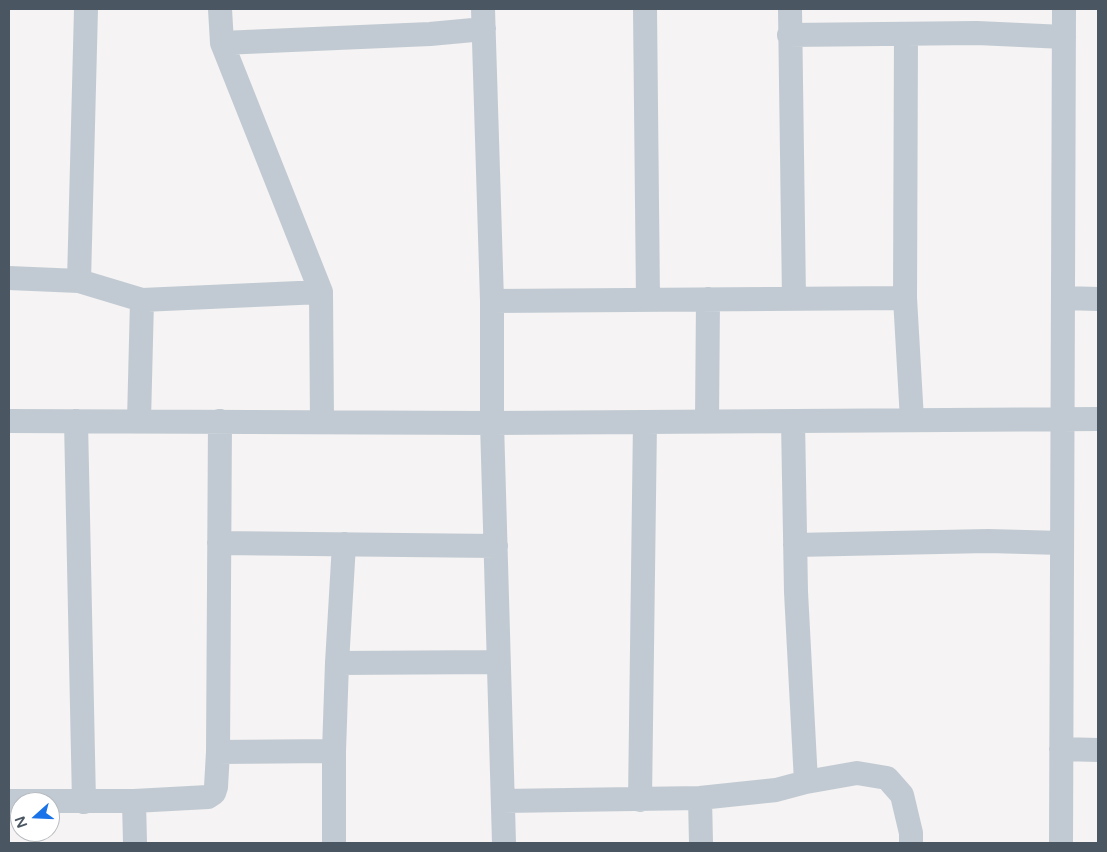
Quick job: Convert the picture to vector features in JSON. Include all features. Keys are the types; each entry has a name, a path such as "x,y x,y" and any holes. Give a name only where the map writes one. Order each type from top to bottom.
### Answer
{"street":[{"path":"79,281 86,9"},
{"path":"220,9 222,43 321,292 322,422"},
{"path":"645,9 648,300"},
{"path":"790,9 794,299"},
{"path":"1061,843 1064,9"},
{"path":"222,43 430,34 484,19 492,301 492,423 504,843"},
{"path":"906,34 906,298 912,420"},
{"path":"789,35 1011,34 1064,37"},
{"path":"9,278 79,281 142,300 321,292"},
{"path":"492,301 906,298"},
{"path":"1063,298 1098,299"},
{"path":"139,421 142,300"},
{"path":"707,421 708,300"},
{"path":"9,420 492,423 1098,418"},
{"path":"9,801 134,801 208,797 214,793 218,752 220,420"},
{"path":"76,421 84,802"},
{"path":"793,421 795,545 806,782"},
{"path":"640,800 645,422"},
{"path":"795,545 988,542 1062,543"},
{"path":"219,543 496,546"},
{"path":"334,843 334,751 344,544"},
{"path":"337,663 498,662"},
{"path":"1062,749 1098,750"},
{"path":"218,752 334,751"},
{"path":"503,800 700,798 776,790 806,782 858,773 887,778 902,795 911,843"},
{"path":"700,798 701,843"},
{"path":"134,801 135,843"}]}
